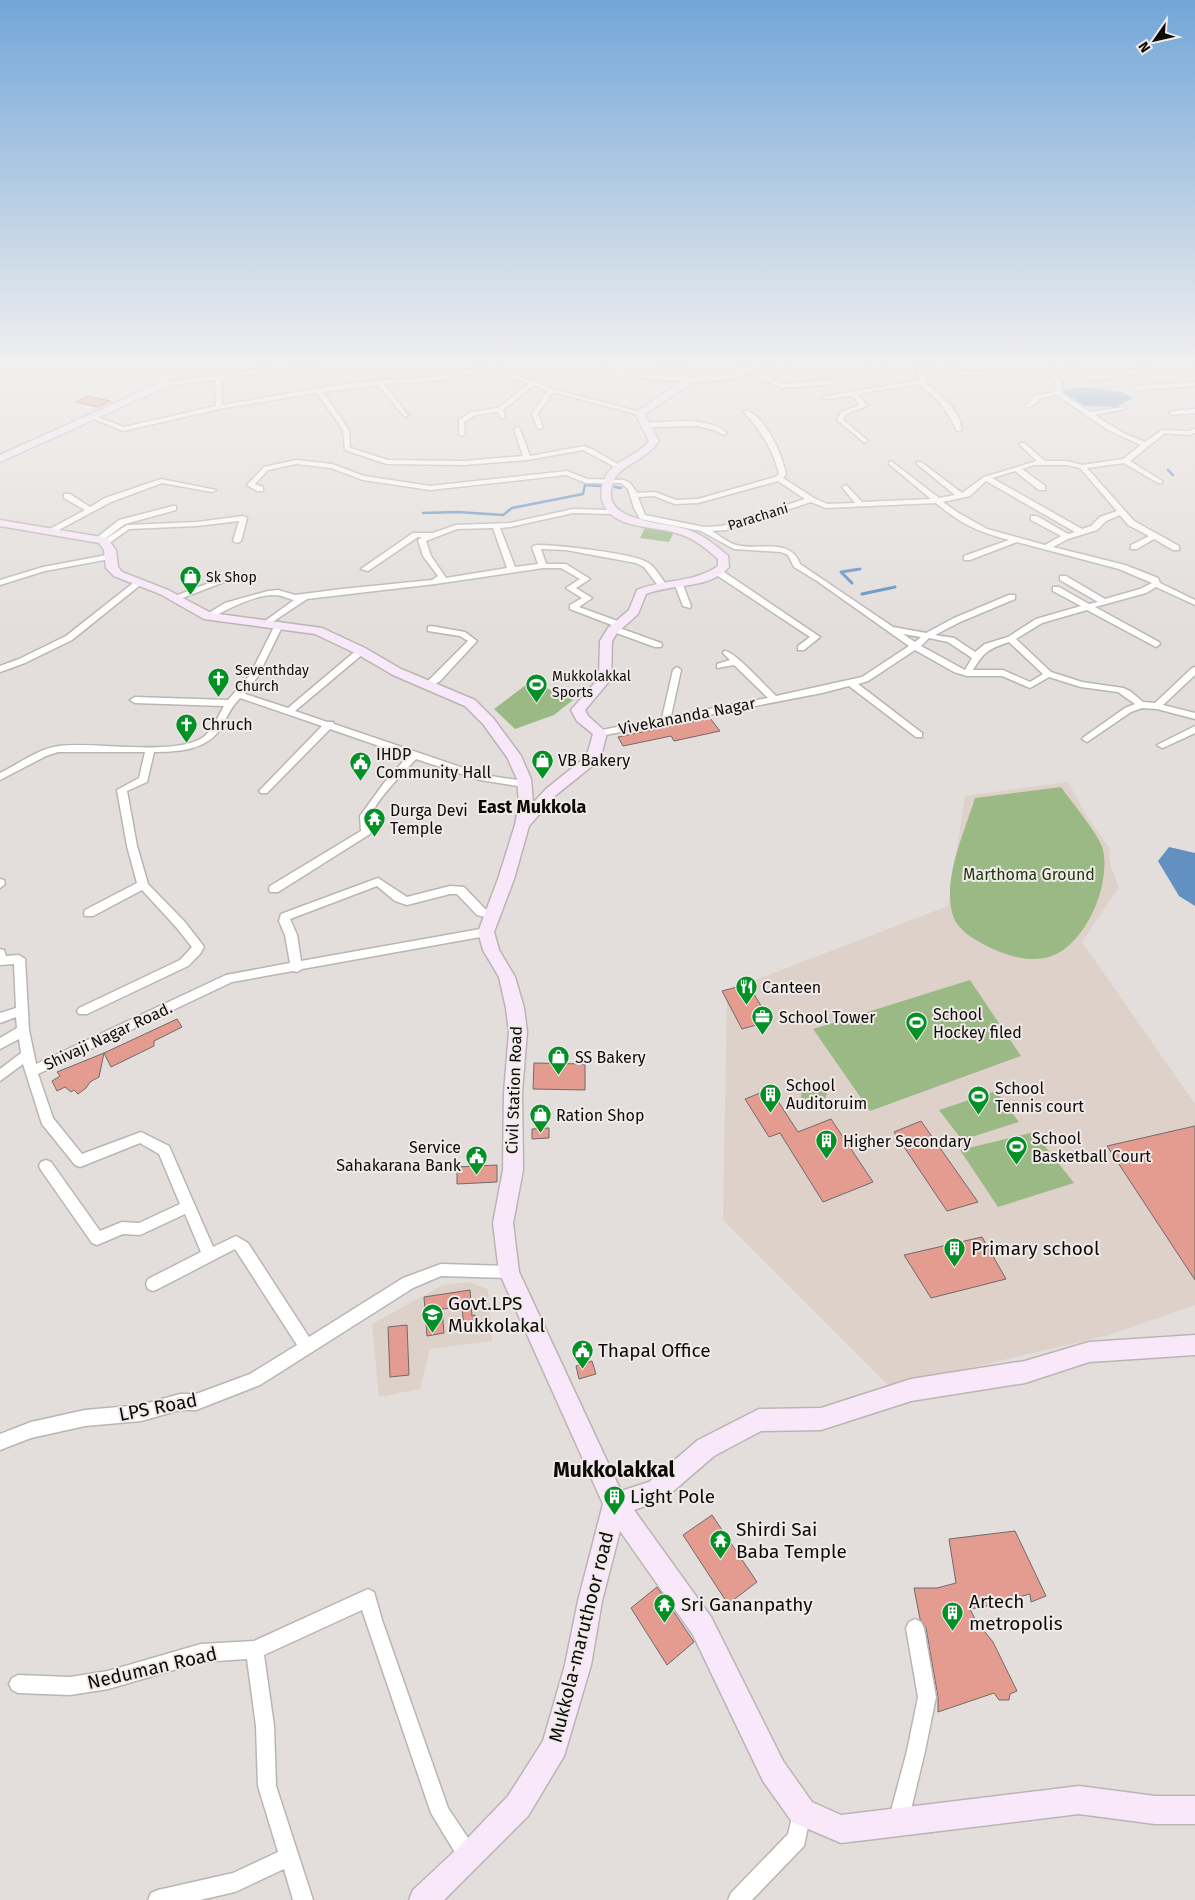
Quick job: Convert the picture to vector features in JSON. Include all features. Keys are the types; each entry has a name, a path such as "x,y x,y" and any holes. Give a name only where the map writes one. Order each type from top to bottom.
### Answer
{"main road":[{"path":"0,459 20,450"},
{"path":"522,826 551,792 587,763 595,752 600,733 582,718 578,710 605,679 607,667 606,641 634,610 641,592 702,579 718,572 723,567 724,558 701,541 680,530 621,518 612,512 607,497 609,481 619,467 632,462 649,450"},
{"path":"0,523 102,541 112,556 112,568 118,574 140,582 208,616 318,631 361,651 397,672 470,703 488,721 514,756 524,784 526,804 522,826 486,932"},
{"name":"Civil Station Road","path":"486,932 491,950 507,977 515,1008 518,1032 513,1093 512,1170 503,1223 509,1272 615,1504 702,1626 773,1771 802,1812"},
{"path":"615,1504 655,1492 683,1470 706,1448 759,1420 821,1419 911,1390 1025,1372 1089,1352 1195,1345"},
{"name":"Mukkola-maruthoor road","path":"423,1900 469,1857 518,1806 555,1747 578,1665 590,1601 615,1504"},
{"path":"802,1812 841,1829 897,1824 1079,1800 1155,1810 1195,1810"}],"street":[{"path":"348,450 360,455 387,462 464,463 527,458 583,450"},
{"path":"524,450 527,458"},
{"path":"588,450 619,467"},
{"path":"636,495 655,494 675,502 698,501 769,481 783,474 780,461 774,450"},
{"path":"1028,450 1044,464"},
{"path":"778,478 811,500 826,506 936,501 967,494 986,478 1033,463 1067,464 1082,467 1125,461 1139,450"},
{"path":"1125,461 1160,482"},
{"path":"260,489 251,485 266,468 296,462 332,466 363,478 430,488 567,473 586,481 627,483 636,495 637,512 643,517 703,529 734,547 782,550 791,553 798,565 915,646 956,670 967,673 1003,672 1030,685 1048,674"},
{"path":"891,463 936,501 984,531 1122,568 1154,580 1156,584 1195,603"},
{"path":"919,464 961,496"},
{"path":"1082,467 1136,528 1176,548"},
{"path":"1016,468 1042,488"},
{"path":"763,472 769,481"},
{"path":"986,478 1081,532"},
{"path":"50,531 108,500 161,481 212,490"},
{"path":"846,486 860,504"},
{"path":"68,496 89,509"},
{"name":"Parachani","path":"703,529 723,528 811,500"},
{"path":"908,502 914,512"},
{"path":"102,541 122,522 173,508"},
{"path":"434,582 442,577 427,556 422,540 430,535 456,527 510,525 573,511 612,512"},
{"path":"1047,548 1067,536 1094,528 1103,519 1122,512"},
{"path":"102,541 127,527 197,524 243,518 238,541"},
{"path":"1034,518 1067,536"},
{"path":"496,526 512,570"},
{"path":"365,569 416,535 430,535"},
{"path":"1134,547 1154,536"},
{"path":"967,558 1016,540"},
{"path":"544,566 536,547 566,548 638,561 647,565 663,586"},
{"path":"0,583 44,569 112,556"},
{"path":"1122,568 1133,560"},
{"path":"208,616 228,605 268,592 278,592 292,598 372,587 434,582 544,566 563,566 586,579 570,588 588,598 573,607 658,644"},
{"path":"718,572 816,637 802,648"},
{"path":"1064,578 1106,603"},
{"path":"0,669 22,661 69,638 140,582"},
{"path":"174,598 220,582"},
{"path":"967,673 977,657 988,646 1011,639 1039,622 1143,591 1156,584"},
{"path":"680,585 687,606"},
{"path":"1056,589 1156,644"},
{"path":"0,777 56,750 100,747 150,750 184,748 199,744 209,738 230,703 254,676 273,624 305,596"},
{"name":"Vivekananda Nagar","path":"600,733 774,699 865,678 915,646 928,635 957,620 1012,597"},
{"path":"888,628 951,640 977,657"},
{"path":"428,685 443,674 473,641 462,634 431,629"},
{"path":"1011,639 1048,674 1082,684 1120,690 1141,705"},
{"path":"290,711 361,651"},
{"path":"727,653 774,699"},
{"path":"720,666 737,661"},
{"path":"666,720 677,670"},
{"path":"1157,706 1195,670"},
{"path":"850,682 920,735"},
{"path":"239,695 330,724 483,778 524,784"},
{"path":"135,700 230,703"},
{"path":"1087,739 1128,710 1141,705 1157,706 1195,716"},
{"path":"264,791 330,724"},
{"path":"1162,745 1195,729"},
{"path":"83,1011 184,963 196,952 198,947 180,924 144,885 132,846 122,790 144,780 150,750"},
{"path":"274,889 366,832 365,816 387,785 415,754"},
{"path":"297,968 291,935 284,921 285,917 378,882 387,887 400,900 407,901 450,890 460,890 481,912 493,915"},
{"path":"89,913 144,885"},
{"name":"Shivaji Nagar Road.","path":"210,1256 164,1150 141,1137 80,1162 47,1120 32,1072 230,978 297,968 486,932"},
{"path":"0,953 1,961 18,959 23,1030 32,1072"},
{"path":"0,1018 21,1011"},
{"path":"0,1044 23,1030"},
{"path":"0,1076 28,1054"},
{"path":"46,1166 97,1239 122,1228 140,1229 189,1206"},
{"path":"153,1284 236,1242 243,1247 307,1347"},
{"name":"LPS Road","path":"0,1442 31,1430 85,1418 141,1413 180,1402 196,1402 255,1380 408,1283 441,1270 509,1272"},
{"path":"303,1900 266,1786 266,1726 255,1650 368,1598 373,1620 440,1813 469,1857"},
{"path":"897,1824 916,1751 927,1697 915,1628"},
{"name":"Neduman Road","path":"18,1684 70,1686 108,1680 201,1653 255,1650"},
{"path":"738,1900 797,1840 802,1812"},
{"path":"158,1900 235,1882 288,1856"}],"shaded area":[{"path":"1068,782 1088,818 1109,847 1110,864 1119,887 1082,942 1195,1104 1195,1305 1109,1335 890,1387 723,1220 727,991 948,906 965,796"},
{"name":"Govt.LPS Mukkolakal","path":"468,1282 488,1289 492,1341 430,1349 420,1389 379,1397 372,1324 443,1285"}],"green space":[{"path":"645,528 674,532 669,542 640,538"},
{"name":"Mukkolakkal Sports","path":"531,681 573,700 554,715 515,729 494,709"},
{"name":"Marthoma Ground","path":"1061,787 1091,828 1103,850 1103,881 1098,898 1083,930 1072,943 1059,953 1037,959 1005,954 970,936 961,929 953,916 950,902 950,887 960,841 975,798"},
{"name":"School Hockey filed","path":"970,980 1021,1056 870,1111 813,1029"},
{"path":"816,1082 827,1093 824,1103 818,1106 801,1099 802,1086"},
{"name":"School Tennis court","path":"996,1091 1019,1122 962,1140 939,1110"},
{"name":"School Basketball Court","path":"1034,1132 1074,1183 998,1207 960,1150"}],"water":[{"path":"1169,847 1195,853 1195,906 1179,896 1158,861"}],"building":[{"path":"710,718 720,731 674,741 671,736 623,746 618,737"},
{"name":"Canteen","path":"748,984 770,1021 742,1029 722,991"},
{"path":"177,1019 182,1027 154,1041 154,1046 111,1067 104,1053"},
{"path":"104,1053 99,1077 90,1082 86,1088 78,1094 74,1090 71,1092 65,1087 57,1091 52,1081 60,1076 57,1072"},
{"name":"SS Bakery","path":"534,1063 585,1064 585,1090 533,1089"},
{"name":"Higher Secondary","path":"770,1089 798,1132 831,1119 873,1182 823,1202 780,1133 769,1137 745,1099"},
{"path":"921,1121 978,1202 947,1211 894,1132"},
{"path":"1195,1126 1195,1280 1107,1146"},
{"name":"Ration Shop","path":"549,1128 549,1138 532,1139 532,1129"},
{"name":"Service Sahakarana Bank","path":"497,1165 497,1182 457,1184 457,1167"},
{"name":"Primary school","path":"982,1237 1006,1279 931,1298 904,1255"},
{"name":"Govt.LPS Mukkolakal","path":"470,1290 472,1316 475,1315 476,1327 464,1328 462,1307 442,1309 444,1333 427,1336 424,1297"},
{"name":"Govt.LPS Mukkolakal","path":"407,1325 409,1375 390,1377 388,1327"},
{"path":"592,1361 596,1374 579,1379 576,1366"},
{"name":"Shirdi Sai Baba Temple","path":"712,1515 757,1582 728,1604 683,1535"},
{"name":"Artech metropolis","path":"1015,1531 1046,1596 1031,1602 1030,1594 1004,1601 1004,1603 970,1609 976,1621 993,1642 1017,1691 1010,1694 1009,1700 999,1700 994,1693 938,1712 938,1697 926,1628 920,1619 914,1588 937,1588 956,1583 949,1539"},
{"name":"Sri Gananpathy","path":"657,1587 694,1642 667,1665 631,1608"}],"waterway":[{"path":"1168,470 1173,475"},
{"path":"423,513 458,512 503,515 512,508 583,494 585,485 602,486"},
{"path":"615,487 621,488"},
{"path":"852,583 841,572 860,569"},
{"path":"862,594 895,587"}],"place":[{"name":"Sk Shop","path":"190,596"},
{"name":"Seventhday Church","path":"219,697"},
{"name":"Mukkolakkal Sports","path":"536,703"},
{"name":"Chruch","path":"186,743"},
{"name":"VB Bakery","path":"542,779"},
{"name":"IHDP Community Hall","path":"360,782"},
{"name":"Durga Devi Temple","path":"374,838"},
{"name":"Canteen","path":"746,1006"},
{"name":"School Tower","path":"763,1036"},
{"name":"School Hockey filed","path":"917,1042"},
{"name":"SS Bakery","path":"559,1076"},
{"name":"School Auditoruim","path":"770,1113"},
{"name":"School Tennis court","path":"979,1116"},
{"name":"Ration Shop","path":"540,1134"},
{"name":"Higher Secondary","path":"827,1160"},
{"name":"School Basketball Court","path":"1016,1166"},
{"name":"Service Sahakarana Bank","path":"477,1175"},
{"name":"Primary school","path":"955,1267"},
{"name":"Govt.LPS Mukkolakal","path":"432,1333"},
{"name":"Thapal Office","path":"582,1369"},
{"name":"Light Pole","path":"614,1515"},
{"name":"Shirdi Sai Baba Temple","path":"720,1559"},
{"name":"Sri Gananpathy","path":"665,1623"},
{"name":"Artech metropolis","path":"953,1631"}],"district":[{"name":"East Mukkola","path":"532,807"},
{"name":"Mukkolakkal","path":"614,1470"}]}
